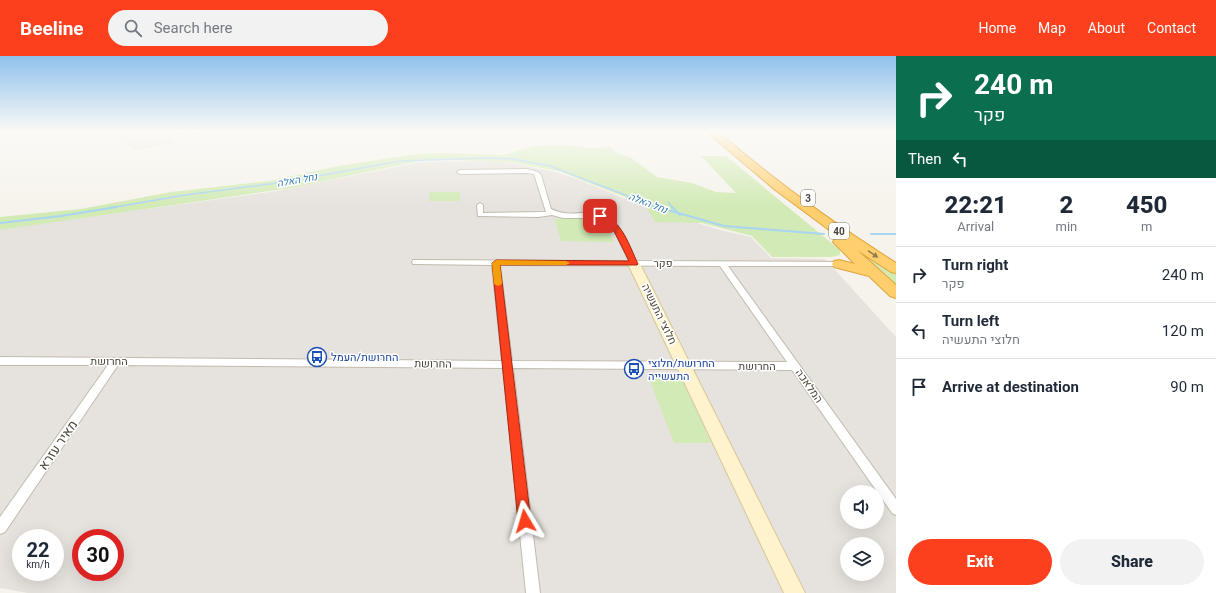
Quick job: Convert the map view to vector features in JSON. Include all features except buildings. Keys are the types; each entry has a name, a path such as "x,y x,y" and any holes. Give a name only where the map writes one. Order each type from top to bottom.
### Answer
{"highway":[{"name":"3","path":"742,157 880,277 896,293"},
{"name":"3","path":"755,157 798,191 845,224 896,256"},
{"name":"40","path":"783,192 896,269"},
{"path":"839,264 846,262 849,256 843,245"},
{"path":"839,264 858,268 880,277"}],"street":[{"path":"460,172 527,171 536,173 538,175 547,207 552,213"},
{"path":"480,205 480,215 538,215 552,213"},
{"name":"חלוצי התעשיה","path":"552,213 561,216 594,216 609,220 615,226 795,593"},
{"name":"פקר","path":"416,262 839,264"},
{"path":"496,263 533,593"},
{"name":"המלאכה","path":"722,263 896,509"},
{"name":"החרושת","path":"0,361 794,366"},
{"name":"מאיר עזרא","path":"0,528 116,361"}],"shaded area":[{"path":"493,161 512,163 555,172 577,179 648,208 720,230 751,237 771,258 825,259 896,337 896,593 28,593 0,588 0,229 277,191 420,162"}],"green space":[{"path":"396,157 630,157 657,177 692,183 716,192 736,193 702,157 727,157 840,250 840,255 832,257 772,257 752,236 702,223 655,222 645,205 559,171 510,162 454,160 419,161 291,188 0,230 0,217 81,209 171,192 270,181 338,166"},
{"path":"430,192 460,192 460,201 429,201"},
{"path":"555,219 597,219 603,221 614,242 561,241"},
{"path":"827,228 896,272 896,290"},
{"path":"647,373 680,373 711,443 674,443"}],"waterway":[{"name":"נחל האלה","path":"112,208 185,195 285,182 400,161 486,158 514,159 550,166 659,208"},
{"path":"668,202 673,208"},
{"name":"נחל האלה","path":"112,208 116,207"},
{"name":"נחל האלה","path":"657,207 678,213"},
{"name":"נחל האלה","path":"0,223 61,216 112,208"},
{"name":"נחל האלה","path":"673,208 678,213"},
{"name":"נחל האלה","path":"678,213 724,226 824,234"},
{"name":"נחל האלה","path":"871,234 896,234"}],"slow traffic":[{"path":"498,284 496,263 566,263"}],"place":[{"name":"החרושת/העמל","path":"317,357"},
{"name":"החרושת/חלוצי התעשייה","path":"634,369"}],"route":[{"path":"525,521 496,263 634,264 615,226 609,220 600,216"}]}
